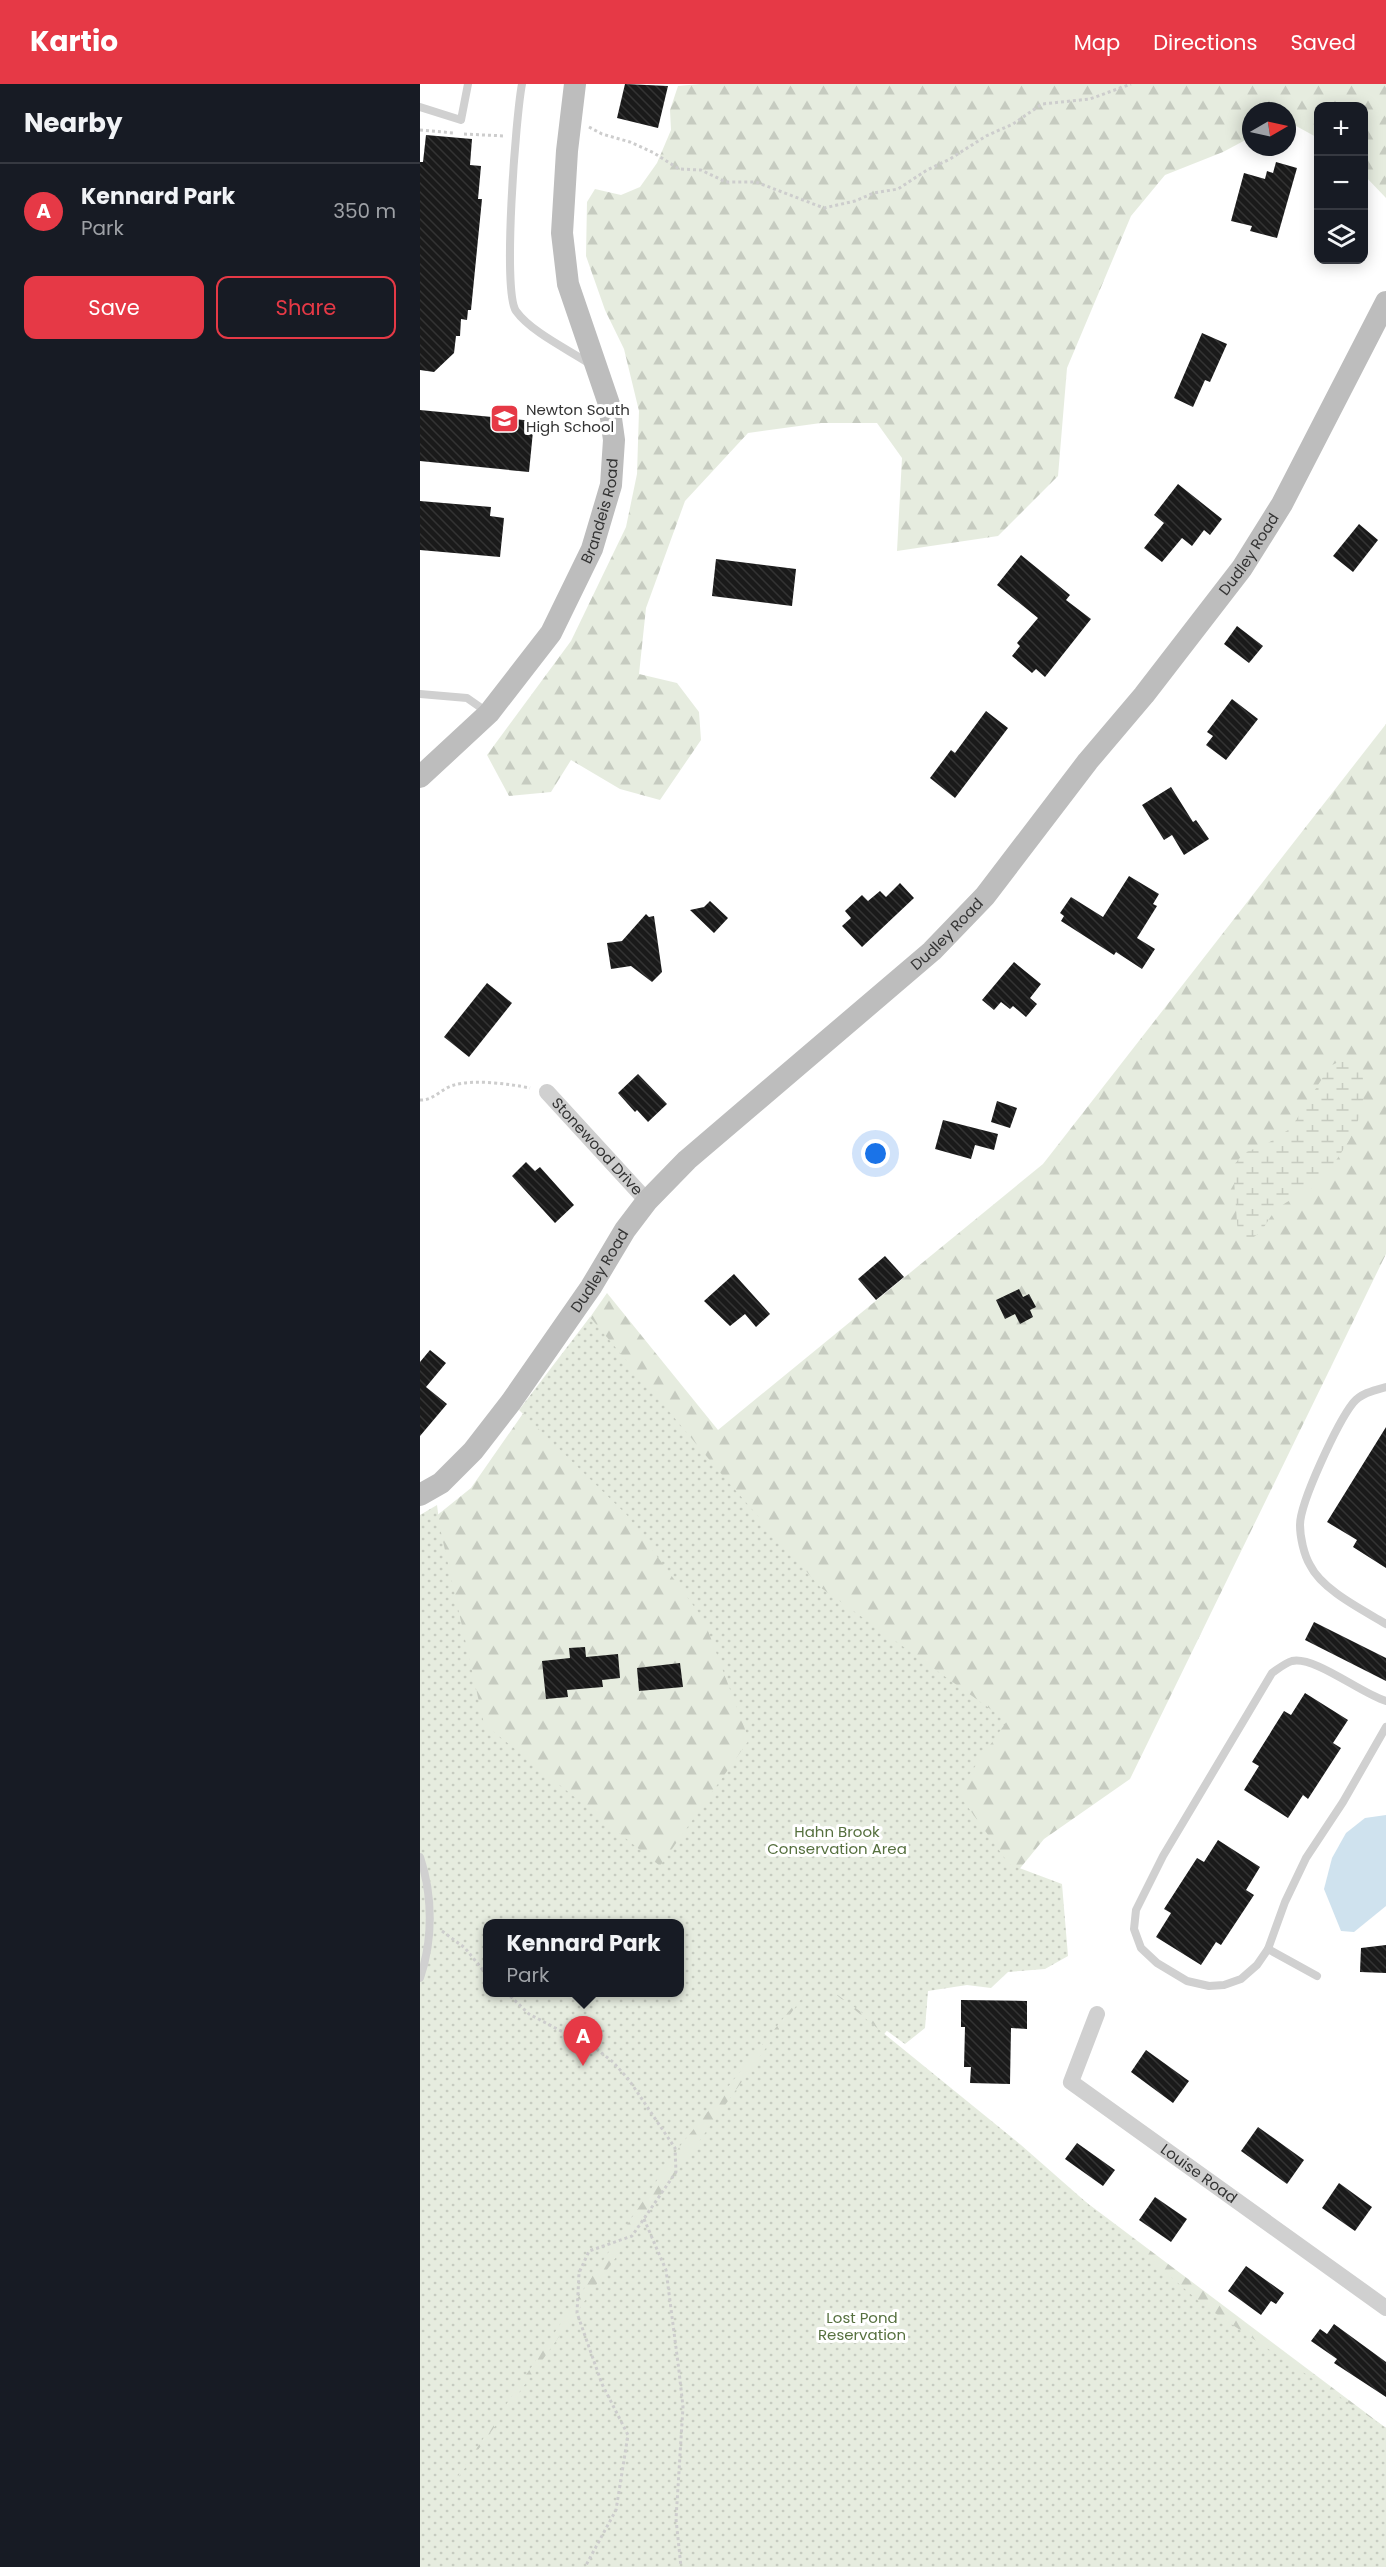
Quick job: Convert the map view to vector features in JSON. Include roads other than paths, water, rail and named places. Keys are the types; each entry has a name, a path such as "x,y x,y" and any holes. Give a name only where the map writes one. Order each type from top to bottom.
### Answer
{"street":[{"name":"Brandeis Road","path":"420,777 489,713 551,633 592,549 611,485 614,440 609,404 568,284 563,242 567,151 575,84"},
{"name":"Dudley Road","path":"420,1495 441,1482 480,1442 591,1287 625,1230 647,1201 700,1149 932,951 985,896 1088,761 1144,695 1242,568 1282,504 1386,302"},
{"name":"Stonewood Drive","path":"547,1092 647,1201"},
{"name":"Louise Road","path":"1097,2014 1071,2082 1386,2308"}],"lane":[{"path":"420,107 460,120 468,84"},
{"path":"522,84 509,266 512,302 516,311 530,325 599,370"},
{"path":"420,694 467,698 489,713"},
{"path":"1386,1387 1368,1392 1354,1401 1337,1432 1304,1505 1300,1524 1310,1565 1323,1582 1386,1624"},
{"path":"1386,1701 1370,1696 1324,1668 1300,1660 1289,1662 1272,1673 1163,1856 1136,1911 1134,1929 1141,1948 1157,1963 1187,1981 1209,1986 1224,1985 1241,1979 1257,1965 1268,1949 1285,1902 1306,1858 1343,1802 1386,1727"},
{"path":"420,1857 430,1921 428,1957 420,1978"},
{"path":"1268,1949 1317,1976"}],"water":[{"path":"1386,1815 1386,1906 1354,1932 1341,1931 1324,1889 1332,1858 1346,1833 1365,1818"}],"place":[{"name":"Newton South High School","path":"505,419"},
{"name":"Kennard Park","path":"583,2066"}],"park label":[{"name":"Hahn Brook Conservation Area","path":"837,1840"},
{"name":"Lost Pond Reservation","path":"862,2326"}]}
